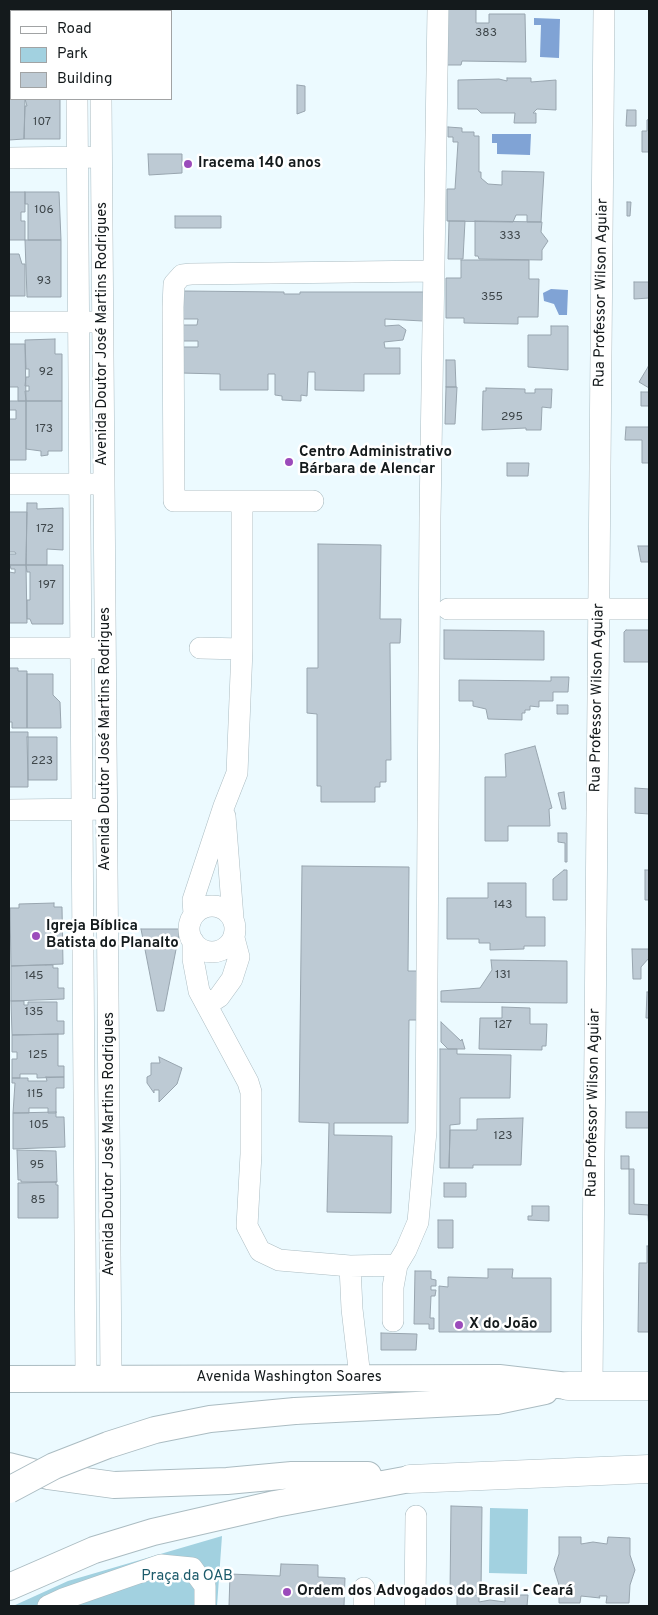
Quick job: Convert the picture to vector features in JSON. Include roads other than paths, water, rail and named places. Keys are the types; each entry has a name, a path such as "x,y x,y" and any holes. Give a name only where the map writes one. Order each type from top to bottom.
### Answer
{"highway":[{"name":"Avenida Washington Soares","path":"580,1386 649,1386"},
{"path":"410,1480 649,1469"}],"main road":[{"name":"Avenida Washington Soares","path":"9,1379 498,1378 580,1386"},
{"name":"Avenida Washington Soares","path":"9,1490 54,1466 108,1445 155,1430 219,1418 295,1411 497,1401 580,1386"},
{"path":"9,1466 48,1476 114,1485 227,1481 292,1475 372,1475 410,1480"},
{"path":"9,1587 94,1550 153,1532 275,1504 410,1480"}],"street":[{"path":"393,1321 393,1287 397,1265 406,1250 418,1222 426,1131 430,517 438,9"},
{"name":"Rua Professor Wilson Aguiar","path":"580,1386 599,609 604,9"},
{"name":"Avenida Doutor José Martins Rodrigues","path":"77,100 86,1378"},
{"name":"Avenida Doutor José Martins Rodrigues","path":"101,100 111,1379"},
{"path":"9,158 102,157"},
{"path":"313,501 174,501 173,294 177,279 182,275 191,274 434,271"},
{"path":"9,322 103,322"},
{"path":"9,484 104,484"},
{"path":"242,501 242,650 237,773 193,900 194,914 189,926 193,941 193,958 199,991 208,1004 216,1023 248,1082 251,1092 252,1154 247,1226 260,1250 279,1260 350,1266 397,1265"},
{"path":"448,609 649,609"},
{"path":"9,648 106,648"},
{"path":"200,648 242,650"},
{"path":"208,1004 219,997 232,979 239,957 234,928 224,806"},
{"path":"9,810 107,809"},
{"path":"193,941 202,950 217,952 230,944 234,928 224,908 205,906 194,914"},
{"path":"350,1266 360,1377"},
{"path":"415,1606 416,1516"},
{"path":"48,1606 161,1565 192,1568 205,1586 204,1606"}],"water":[{"path":"534,18 560,19 559,58 540,57 541,25 534,25"},
{"path":"492,134 531,134 530,155 497,154 497,143 492,143"},
{"path":"551,289 568,290 567,315 559,315 554,304 544,301 543,293"}],"place":[{"name":"Iracema 140 anos","path":"188,164"},
{"name":"Centro Administrativo Bárbara de Alencar","path":"289,462"},
{"name":"Igreja Bíblica Batista do Planalto","path":"36,936"},
{"name":"X do João","path":"459,1325"},
{"name":"Ordem dos Advogados do Brasil - Ceará","path":"287,1592"}],"park label":[{"name":"Praça da OAB","path":"187,1577"}]}
